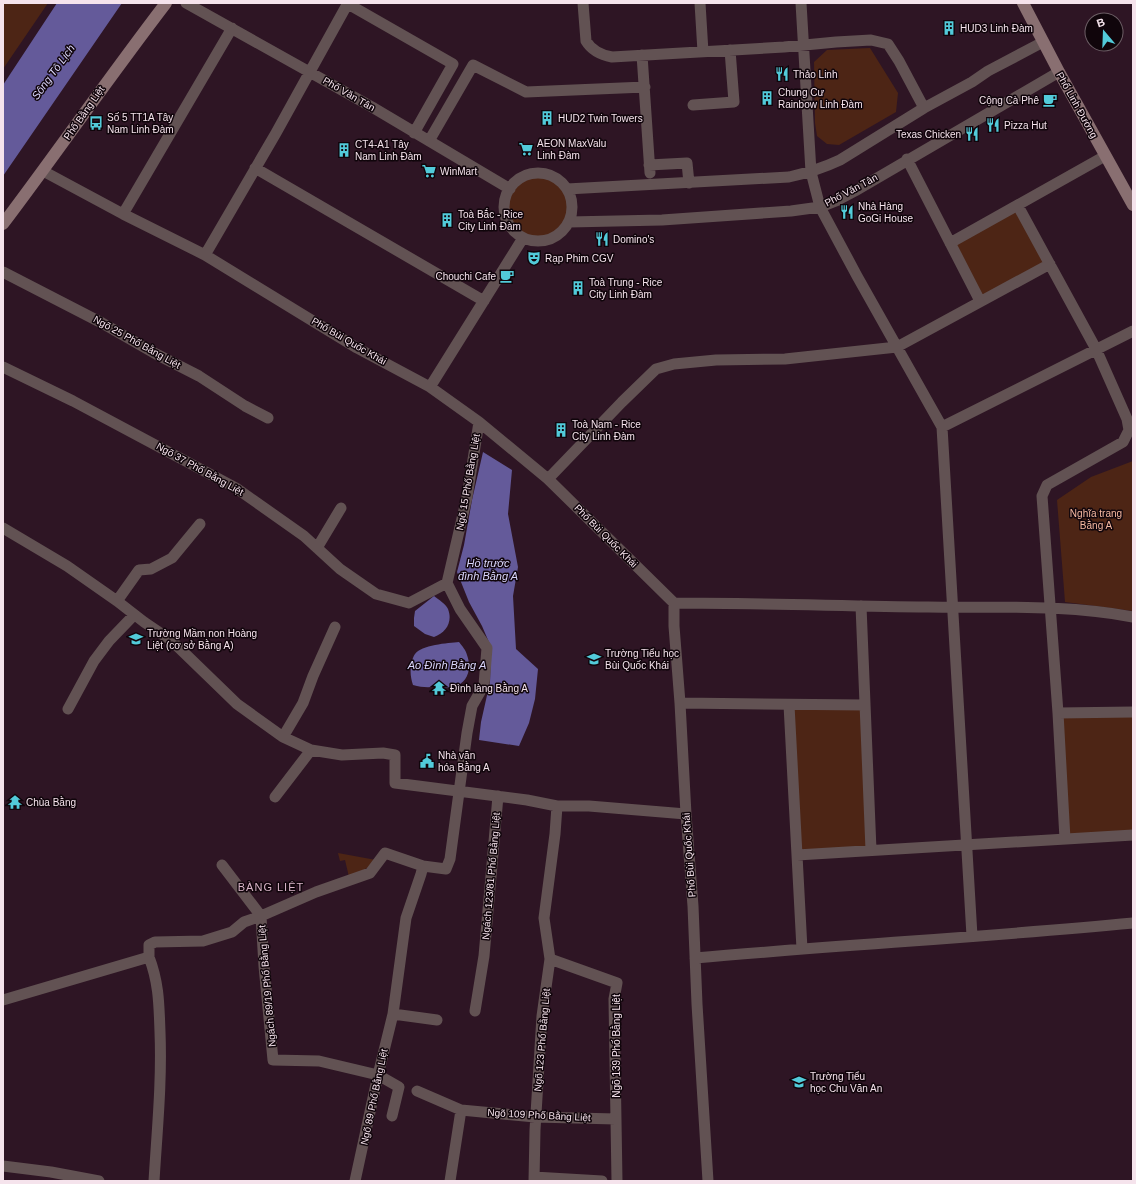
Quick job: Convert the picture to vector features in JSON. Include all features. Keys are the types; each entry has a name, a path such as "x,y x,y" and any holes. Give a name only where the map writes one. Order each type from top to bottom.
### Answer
{"street":[{"name":"Phố Bằng Liệt","path":"3,224 119,64 166,3"},
{"name":"Phố Văn Tân","path":"186,3 372,107 510,189"},
{"path":"583,3 586,41 595,52 612,57 871,40 888,44 899,61 924,108"},
{"path":"700,3 703,52"},
{"path":"801,3 811,172 820,207 942,427 972,936"},
{"name":"Phố Linh Đường","path":"1023,3 1105,156 1132,201"},
{"path":"205,255 276,133 348,4 453,64 414,133"},
{"path":"123,214 232,28"},
{"path":"567,189 789,177 811,172 827,167 840,160 924,108 972,82 988,71 1043,42"},
{"path":"693,105 734,102 730,50"},
{"path":"642,55 650,169 687,163 689,183"},
{"path":"429,141 472,65 526,92 645,87"},
{"name":"Phố Văn Tân","path":"568,222 716,217 791,211 820,207 843,197 1059,72"},
{"path":"950,243 1105,156"},
{"path":"907,159 980,302"},
{"path":"255,168 484,301"},
{"name":"Phố Bùi Quốc Khái","path":"43,170 123,214 205,255 357,348 430,387 479,422 548,479 674,603 674,626 693,906 708,1181"},
{"path":"543,174 553,177 561,182 567,189 571,198 571,215 560,233 552,238 542,241 533,241 523,238 509,225 505,216 504,207 506,197 516,181 525,176 543,174"},
{"path":"1018,206 1096,349 1127,419 1129,430 1124,442 1047,485 1042,496 1051,608 1065,839"},
{"path":"430,387 523,238"},
{"path":"548,479 656,369 674,364 716,360 785,359 897,347 1050,264"},
{"name":"Ngõ 25 Phố Bằng Liệt","path":"3,272 102,323 156,354 199,376 245,406 268,418"},
{"path":"942,427 1133,331"},
{"name":"Ngõ 37 Phố Bằng Liệt","path":"3,367 73,401 236,488 304,536 340,570 376,594 409,603 446,583"},
{"name":"Ngõ 15 Phố Bằng Liệt","path":"446,583 467,497 479,422"},
{"path":"317,548 341,508"},
{"path":"116,601 139,570 151,569 172,558 200,524"},
{"path":"3,528 67,566 172,641 237,704 283,737 311,750 342,755 383,752 395,755 394,783 460,790 557,806 589,806 686,814"},
{"path":"423,866 446,869 450,859 467,732 472,706 484,685 487,648 460,609 446,583"},
{"path":"674,603 1051,608 1133,617"},
{"path":"861,606 871,850"},
{"path":"68,709 94,661 109,641 134,615"},
{"path":"283,737 303,703 313,676 335,627"},
{"path":"680,703 865,705"},
{"path":"789,705 802,948"},
{"path":"1058,713 1133,715"},
{"path":"275,797 311,750"},
{"name":"Ngách 123/81 Phố Bằng Liệt","path":"475,1011 484,956 498,796"},
{"name":"Ngõ 123 Phố Bằng Liệt","path":"534,1179 535,1117 542,1016 550,959 544,918 555,834 557,806"},
{"path":"797,855 1133,834"},
{"name":"Ngách 89/19 Phố Bằng Liệt","path":"378,1075 318,1061 273,1060 261,916 316,892 370,873 385,853 423,866"},
{"path":"154,1181 161,1060 159,996 149,957 149,945 155,942 203,941 232,932 244,922 261,916 222,865"},
{"name":"Ngõ 89 Phố Bằng Liệt","path":"355,1181 393,1014 406,918 423,866"},
{"path":"695,958 802,948 1044,932 1133,923"},
{"path":"3,1000 149,957"},
{"name":"Ngõ 139 Phố Bằng Liệt","path":"550,959 617,983 614,999 617,1181"},
{"path":"393,1014 437,1020"},
{"path":"378,1075 399,1087 392,1116"},
{"name":"Ngõ 109 Phố Bằng Liệt","path":"417,1091 461,1110 535,1117 616,1119"},
{"path":"450,1181 461,1110"},
{"path":"3,1166 50,1172 99,1181"},
{"path":"534,1179 602,1181"}],"green space":[{"path":"3,3 48,3 3,69"},
{"path":"870,48 898,93 896,112 839,145 827,144 817,136 815,123 814,62 827,50"},
{"path":"538,173 551,176 562,183 569,194 572,207 569,220 562,231 551,238 538,241 525,238 514,231 507,220 504,207 507,194 514,183 525,176"},
{"path":"1018,206 1050,264 980,301 950,243"},
{"name":"Nghĩa trang Bằng A","path":"1133,461 1133,611 1065,602 1057,500 1091,477"},
{"path":"789,705 865,705 871,850 797,855"},
{"path":"1132,712 1133,835 1065,839 1058,713"},
{"path":"338,853 376,860 377,863 349,877 345,860 340,861"}],"water":[{"name":"Sông Tô Lịch","path":"57,3 122,3 3,176 3,85"},
{"name":"Hồ trước đình Bằng A","path":"483,452 512,470 508,514 518,567 513,596 516,649 538,669 535,699 529,723 519,746 479,740 481,722 490,682 491,647 469,602 457,572"},
{"path":"434,596 447,607 450,618 445,630 434,637 425,634 414,626 414,618 415,611"},
{"name":"Ao Đình Bằng A","path":"459,642 466,651 469,665 468,675 462,683 453,687 422,687 413,685 411,667 413,657 418,651 435,645"}],"place":[{"name":"HUD3 Linh Đàm","path":"949,28"},
{"name":"Thảo Linh","path":"782,74"},
{"name":"Chung Cư Rainbow Linh Đàm","path":"767,98"},
{"name":"Cộng Cà Phê","path":"1050,100"},
{"name":"HUD2 Twin Towers","path":"547,118"},
{"name":"Số 5 TT1A Tây Nam Linh Đàm","path":"96,123"},
{"name":"Pizza Hut","path":"993,125"},
{"name":"Texas Chicken","path":"972,134"},
{"name":"AEON MaxValu Linh Đàm","path":"526,149"},
{"name":"CT4-A1 Tây Nam Linh Đàm","path":"344,150"},
{"name":"WinMart","path":"429,171"},
{"name":"Nhà Hàng GoGi House","path":"847,212"},
{"name":"Toà Bắc - Rice City Linh Đàm","path":"447,220"},
{"name":"Domino's","path":"602,239"},
{"name":"Rạp Phim CGV","path":"534,258"},
{"name":"Chouchi Cafe","path":"507,276"},
{"name":"Toà Trung - Rice City Linh Đàm","path":"578,288"},
{"name":"Toà Nam - Rice City Linh Đàm","path":"561,430"},
{"name":"Trường Mầm non Hoàng Liệt (cơ sở Bằng A)","path":"136,639"},
{"name":"Trường Tiểu học Bùi Quốc Khái","path":"594,659"},
{"name":"Đình làng Bằng A","path":"439,688"},
{"name":"Nhà văn hóa Bằng A","path":"427,761"},
{"name":"Chùa Bằng","path":"15,802"},
{"name":"Trường Tiểu học Chu Văn An","path":"799,1082"}],"district":[{"name":"BÀNG LIỆT","path":"271,887"}]}
